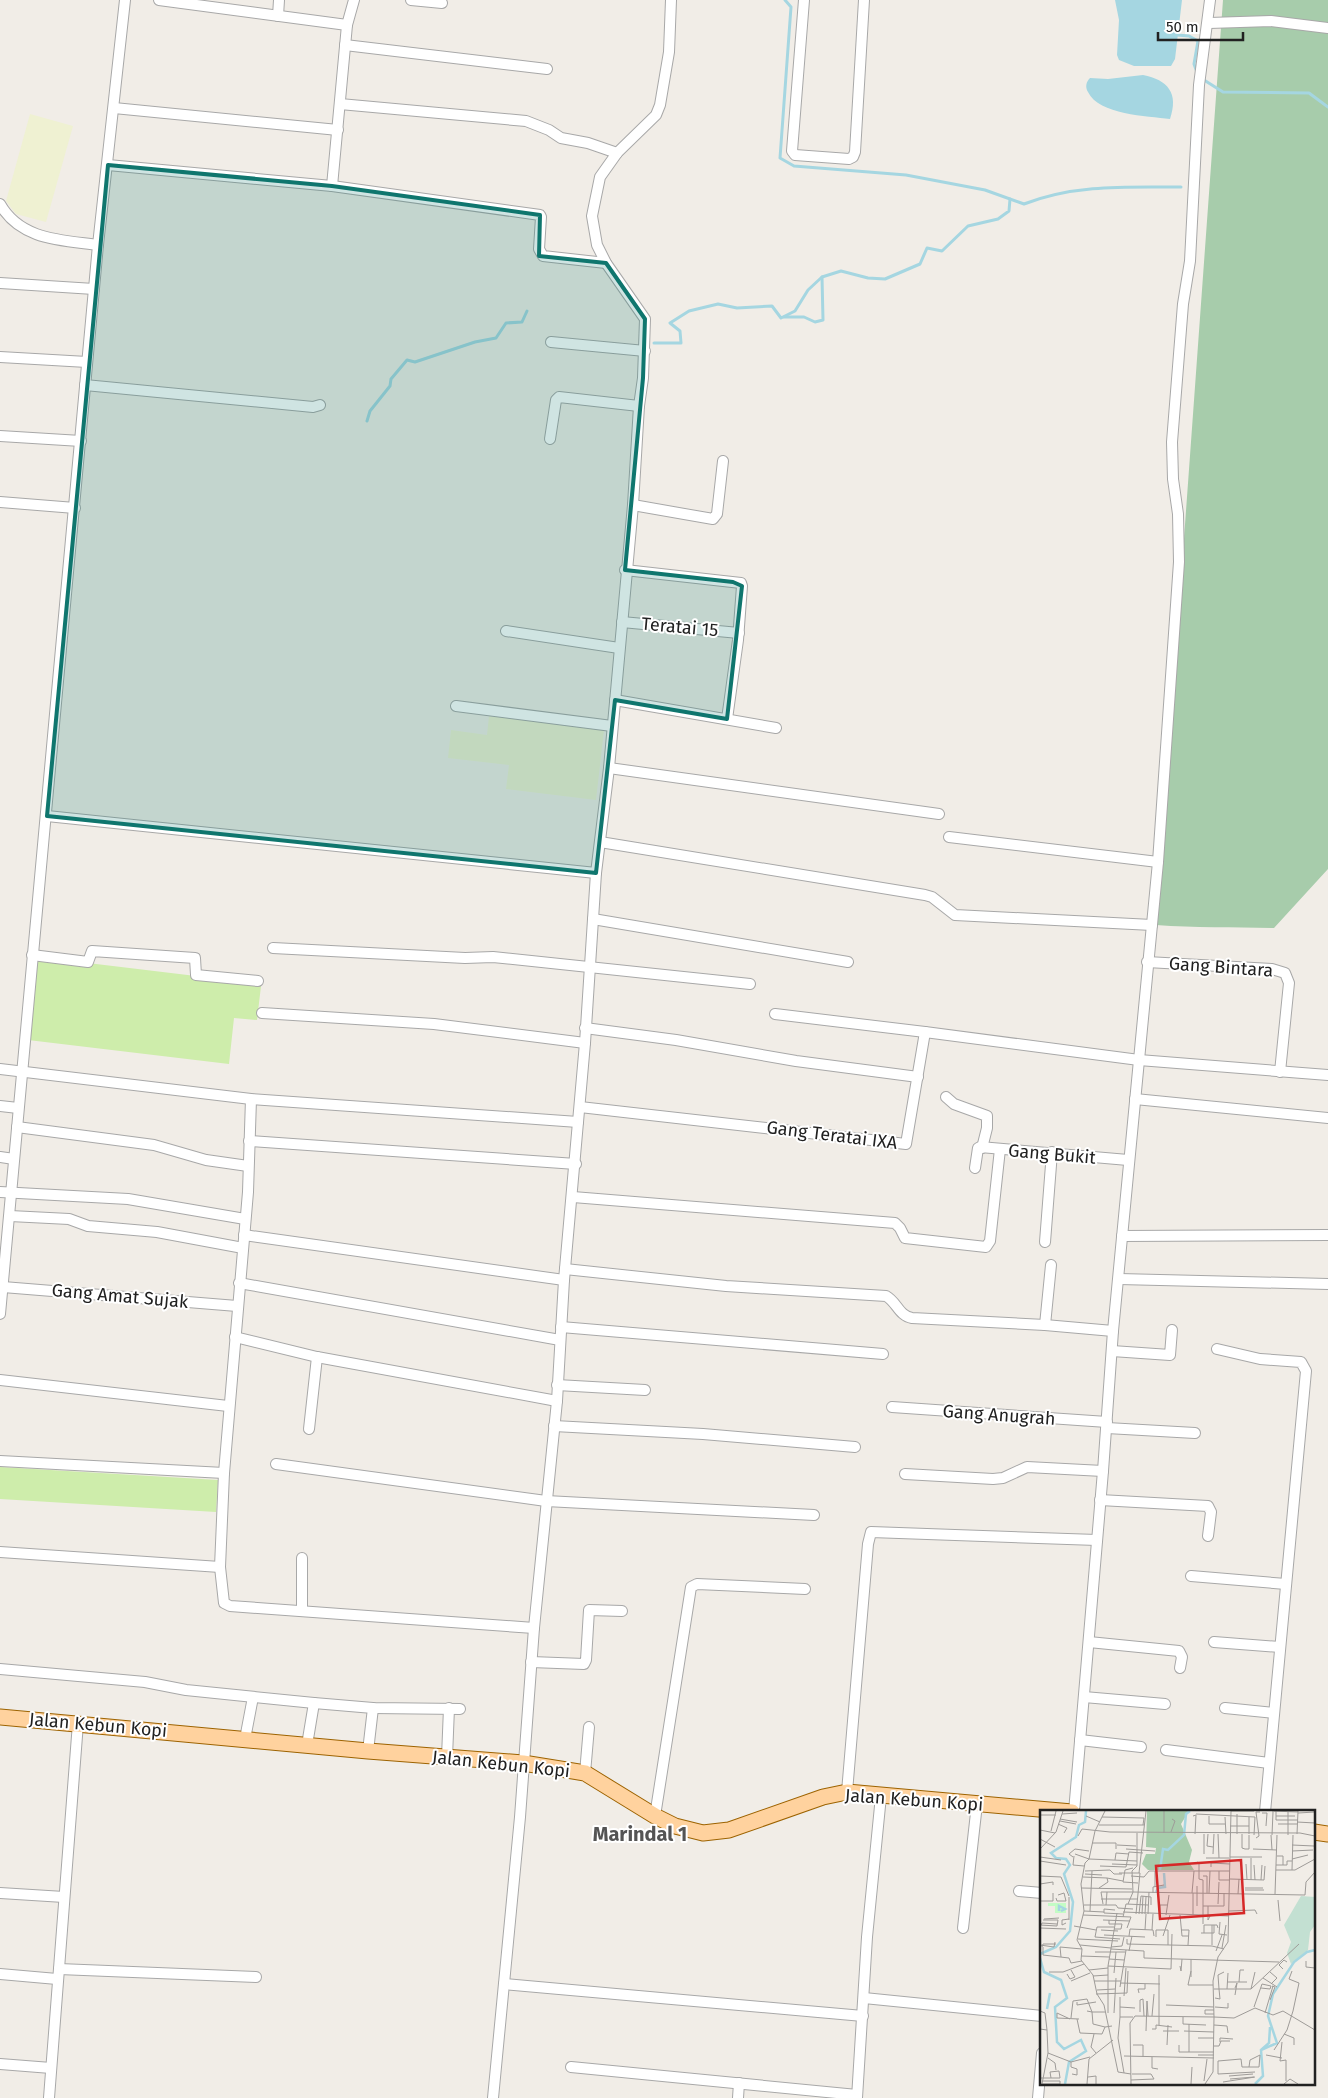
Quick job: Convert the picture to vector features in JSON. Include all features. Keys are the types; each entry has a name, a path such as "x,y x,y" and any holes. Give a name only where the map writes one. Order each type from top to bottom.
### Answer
{"main road":[{"name":"Jalan Kebun Kopi","path":"0,1717 368,1751 523,1763 585,1773 655,1816 675,1826 703,1833 729,1830 823,1797 846,1792 1049,1810"}],"street":[{"path":"0,1314 3,1287 4,1234 10,1216 21,1072 47,816 98,245 125,0"},
{"path":"159,0 198,2 278,16 347,24"},
{"path":"278,16 279,0"},
{"path":"332,186 347,24 354,0"},
{"path":"411,0 442,3"},
{"path":"493,2098 534,1628 557,1400 564,1280 576,1164 596,873 609,768 645,351 645,319 606,263 597,245 592,216 598,180 617,153 656,115 660,106 669,52 671,0"},
{"path":"804,0 792,151 795,154 848,159 853,157 855,152 864,0"},
{"path":"1073,1810 1089,1642 1128,1160 1158,862 1179,562 1178,514 1173,479 1172,442 1183,304 1190,261 1199,85 1210,0"},
{"path":"1208,23 1271,21 1328,28"},
{"path":"345,44 547,69"},
{"path":"340,104 526,121 543,127 560,138 588,142 617,153"},
{"path":"114,108 338,130"},
{"path":"108,165 332,186 540,215 539,249 543,256 606,263"},
{"path":"0,204 8,218 46,238 98,245"},
{"path":"0,283 94,289"},
{"path":"551,342 645,351"},
{"path":"0,357 87,362"},
{"path":"85,385 314,407 320,405"},
{"path":"550,439 556,400 559,397 639,406"},
{"path":"0,436 81,441"},
{"path":"633,506 713,519 717,514 723,461"},
{"path":"0,502 75,508"},
{"path":"625,570 741,583 739,633 727,719"},
{"name":"Teratai 15","path":"622,622 739,633"},
{"path":"506,631 619,648"},
{"path":"615,700 776,728"},
{"path":"456,706 612,726"},
{"path":"609,768 939,814"},
{"path":"47,816 596,873"},
{"path":"949,837 1158,862"},
{"path":"600,842 925,895 932,897 954,915 1152,925"},
{"path":"593,920 848,962"},
{"path":"273,948 465,958 493,957 750,984"},
{"path":"32,955 88,962 92,951 195,958 196,974 258,981"},
{"name":"Gang Bintara","path":"1147,962 1272,969 1285,973 1289,983 1280,1072"},
{"path":"262,1013 434,1024 585,1043"},
{"path":"775,1014 1139,1060 1328,1075"},
{"path":"585,1028 676,1040 787,1060 918,1077"},
{"name":"Gang Teratai IXA","path":"580,1107 906,1144 925,1032"},
{"path":"0,1069 251,1098 578,1122"},
{"path":"946,1097 954,1104 987,1116 987,1128 975,1168"},
{"path":"251,1098 244,1235 228,1406 224,1473 220,1567 223,1598 227,1605 534,1628"},
{"path":"1135,1099 1328,1118"},
{"path":"0,1106 18,1108"},
{"path":"17,1127 154,1145 206,1160 248,1166"},
{"path":"249,1141 576,1164"},
{"name":"Gang Bukit","path":"980,1149 1052,1152 1128,1160"},
{"path":"573,1198 895,1223 905,1238 986,1247 990,1241 1000,1149"},
{"path":"1045,1242 1052,1152"},
{"path":"0,1157 14,1159"},
{"path":"0,1192 128,1198 245,1218"},
{"path":"10,1216 63,1218 88,1226 157,1232 243,1248"},
{"path":"244,1235 564,1280"},
{"path":"1122,1236 1328,1235"},
{"path":"1045,1325 1051,1265"},
{"path":"565,1268 726,1286 886,1296 907,1317 1113,1331"},
{"path":"1119,1278 1328,1284"},
{"path":"239,1283 560,1340"},
{"name":"Gang Amat Sujak","path":"3,1287 237,1306"},
{"path":"561,1327 883,1354"},
{"path":"1112,1351 1170,1355 1172,1330"},
{"path":"235,1337 317,1357 557,1400"},
{"path":"1217,1349 1260,1359 1293,1360 1301,1362 1306,1371 1264,1810"},
{"path":"309,1428 317,1357"},
{"path":"0,1380 228,1406"},
{"path":"557,1386 646,1390"},
{"name":"Gang Anugrah","path":"892,1407 1194,1432"},
{"path":"554,1426 704,1434 855,1447"},
{"path":"0,1461 224,1473"},
{"path":"276,1464 546,1501 814,1515"},
{"path":"905,1474 993,1479 1003,1478 1027,1467 1103,1471"},
{"path":"1100,1500 1208,1506 1211,1512 1208,1536"},
{"path":"846,1792 868,1544 871,1532 1097,1540"},
{"path":"0,1552 220,1567"},
{"path":"302,1558 302,1610"},
{"path":"1190,1576 1286,1584"},
{"path":"655,1816 691,1587 697,1584 805,1590"},
{"path":"531,1662 584,1664 586,1660 589,1610 622,1611"},
{"path":"1089,1642 1179,1651 1182,1657 1180,1668"},
{"path":"1214,1642 1280,1647"},
{"path":"0,1669 145,1682 186,1690 314,1703 373,1708 454,1709 447,1757"},
{"path":"245,1739 252,1697"},
{"path":"1084,1697 1165,1704"},
{"path":"307,1745 314,1703"},
{"path":"368,1751 373,1708"},
{"path":"1225,1708 1274,1713"},
{"path":"49,2098 78,1723"},
{"path":"585,1773 589,1727"},
{"path":"1080,1740 1141,1747"},
{"path":"1166,1750 1269,1763"},
{"path":"571,2067 857,2096 867,1937 881,1796"},
{"path":"962,1928 977,1804"},
{"path":"1018,1892 1040,1893"},
{"path":"0,1893 64,1897"},
{"path":"0,1974 256,1977"},
{"path":"504,1984 862,2016"},
{"path":"864,1998 1040,2016"},
{"path":"0,2064 51,2068"},
{"path":"1038,2098 1040,2076"},
{"path":"738,2098 739,2083"}],"highlighted area":[{"path":"108,165 332,186 540,215 539,256 606,263 645,319 643,378 625,570 733,582 742,586 727,719 615,700 596,873 47,816"}],"green space":[{"path":"1223,0 1328,0 1328,869 1274,928 1156,925"},
{"path":"30,114 73,126 46,222 16,214 6,201"},
{"path":"489,716 604,730 596,800 506,789 509,765 448,758 451,730 487,735"},
{"path":"38,957 254,983 261,986 257,1020 234,1018 229,1064 28,1040"},
{"path":"0,1467 218,1480 216,1512 0,1499"}],"water":[{"path":"1115,0 1182,0 1175,59 1171,66 1134,66 1119,60 1117,55 1119,20"},
{"path":"1143,75 1159,80 1169,89 1173,102 1170,119 1124,113 1102,106 1094,100 1086,88 1090,78 1108,79"}],"waterway":[{"path":"785,0 791,7 780,158 794,166 906,175 985,190 1024,204 1063,193 1082,190 1121,187 1181,187"},
{"path":"1177,35 1189,36 1198,41 1194,64 1198,75"},
{"path":"1204,80 1223,92 1309,93 1328,107"},
{"path":"654,343 681,343 680,331 670,323 689,311 718,304 737,308 772,306 781,318 795,311 808,290 822,277 841,271 868,278 885,279 920,264 927,248 942,251 968,226 998,219 1009,211 1010,199"},
{"path":"784,317 804,317 815,322 823,320 822,277"},
{"path":"367,421 370,411 390,386 391,379 407,360 415,362 475,342 496,338 506,323 522,322 527,311"}],"district":[{"name":"Marindal 1","path":"640,1834"}]}
